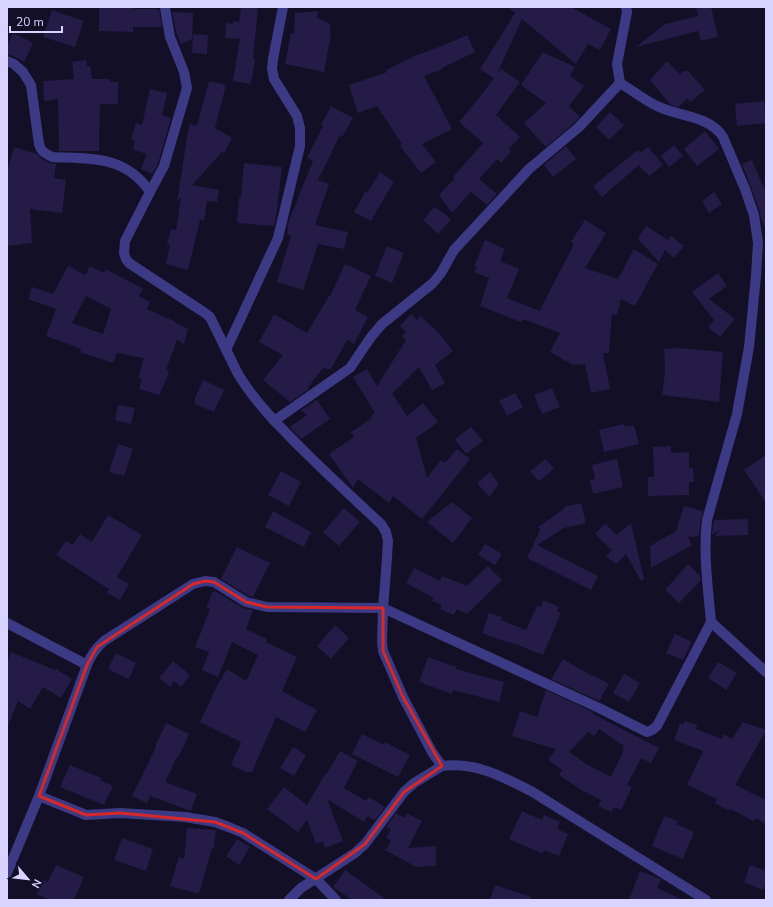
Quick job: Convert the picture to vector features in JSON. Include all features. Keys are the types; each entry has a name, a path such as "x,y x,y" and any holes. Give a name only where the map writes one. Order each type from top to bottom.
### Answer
{"street":[{"path":"165,7 170,37 184,72 186,88 164,166 125,242 124,253 126,259 129,263 193,304 210,317 238,374 274,421 381,524 386,532 388,541 382,642 383,650 403,697 432,752 442,766"},
{"path":"226,350 278,238 300,146 300,128 297,116 274,79 272,68 283,7"},
{"path":"7,873 40,796 87,665 97,647 193,584 199,582 214,582 246,602 267,607 384,608 599,708 640,730 646,732 657,726 711,622 705,534 707,520 737,414 749,347 758,243 754,215 745,189 719,131 712,124 657,106 620,83 617,64 627,12 626,7"},
{"path":"7,61 14,64 23,72 31,86 41,150 52,156 99,159 122,166 139,178 150,192"},
{"path":"274,421 350,368 382,324 433,283 442,273 454,250 529,169 578,127 620,83"},
{"path":"7,622 87,665"},
{"path":"711,622 766,672"},
{"path":"288,900 301,888 355,853 365,844 404,792 418,780 442,766 452,765 469,766 485,770 531,791 706,900"},
{"path":"40,796 86,815 120,813 185,817 215,822 243,834 316,879 336,900"}],"highlighted area":[{"path":"205,581 214,582 246,602 267,607 383,608 383,651 403,697 442,766 404,792 365,844 316,879 243,833 215,822 120,813 86,815 39,796 87,665 97,647 193,584"}],"building":[{"path":"99,7 134,7 134,9 156,9 159,10 162,27 133,27 133,32 99,31"},
{"path":"241,7 258,7 253,59 255,59 251,84 233,81 240,39 225,38 226,23 233,24 233,21 239,22"},
{"path":"507,7 571,7 611,29 600,50 588,44 576,64 522,19 497,74 501,69 520,82 496,115 520,137 509,149 511,152 501,163 497,159 479,179 497,194 487,205 471,192 452,213 439,195 455,178 453,177 483,143 459,122 494,78 480,69 515,13"},
{"path":"696,7 711,7 718,37 701,41 698,31 636,47 665,24 698,16"},
{"path":"52,10 84,21 75,47 43,37"},
{"path":"319,11 316,17 330,24 331,34 324,72 285,64 291,33 294,34 295,13"},
{"path":"172,12 193,13 192,39 181,44 176,32"},
{"path":"13,33 33,43 24,62 7,54 7,45"},
{"path":"193,34 208,35 207,54 192,53"},
{"path":"467,35 475,52 442,68 443,69 424,76 452,129 422,144 436,162 421,173 400,146 402,144 377,106 358,113 349,85 387,72 386,70 415,56"},
{"path":"543,52 575,67 570,76 584,86 569,106 580,117 546,147 524,123 546,103 521,85"},
{"path":"86,60 87,66 90,66 92,79 110,79 110,82 118,82 118,104 100,104 99,151 59,151 58,99 44,101 43,81 74,79 72,62"},
{"path":"667,61 680,74 683,71 688,71 705,90 690,102 688,98 678,107 671,105 650,80"},
{"path":"209,81 226,85 215,128 232,138 224,153 222,152 192,185 219,190 217,202 207,201 204,221 200,220 188,270 166,264 170,245 167,244 171,229 176,230 181,197 177,202 189,124 197,126"},
{"path":"150,89 167,93 162,115 171,118 158,164 152,174 141,169 147,154 133,150 135,141 131,140 136,123 142,125"},
{"path":"764,101 766,123 737,126 735,104"},
{"path":"331,106 353,118 342,137 340,135 318,180 329,184 315,225 348,232 344,249 318,244 303,290 277,282 291,236 287,235 287,227 313,161 307,158"},
{"path":"610,112 624,125 609,140 596,127"},
{"path":"705,131 719,149 697,166 684,149"},
{"path":"674,145 683,156 669,167 661,156"},
{"path":"566,146 576,159 553,177 544,165"},
{"path":"14,147 37,154 49,163 56,164 54,178 66,180 62,213 30,209 32,243 7,246 7,171"},
{"path":"648,147 663,165 649,176 639,165 602,197 593,186 638,150 640,153"},
{"path":"752,160 766,193 766,229 742,164"},
{"path":"244,163 282,167 274,226 237,223"},
{"path":"380,172 394,182 371,221 354,212 365,192 367,193"},
{"path":"714,192 722,204 709,213 702,201"},
{"path":"434,207 451,220 438,234 423,220"},
{"path":"585,220 606,233 585,268 618,279 634,249 658,264 635,306 621,299 617,315 612,314 609,353 603,353 610,389 591,393 585,364 573,365 550,352 560,333 523,319 521,322 480,306 489,278 474,272 477,267 474,266 485,240 505,249 500,261 519,269 507,298 540,311 574,244 571,242"},
{"path":"646,226 668,240 671,236 684,246 674,258 665,250 659,262 638,238"},
{"path":"387,246 404,253 392,283 375,276"},
{"path":"345,264 371,276 355,310 368,317 354,344 347,340 331,369 326,369 324,367 308,387 309,389 290,402 263,380 283,355 259,342 274,314 307,333 330,296"},
{"path":"68,266 85,275 90,266 104,273 106,269 143,289 139,296 150,302 147,309 188,329 184,344 177,340 166,370 169,371 167,378 159,395 139,389 142,379 138,378 144,358 117,353 113,363 80,352 81,349 46,336 56,309 28,299 32,287 53,294","holes":["86,296 111,309 103,334 72,323"]},
{"path":"718,273 727,286 709,299 735,319 720,337 708,327 714,320 692,292"},
{"path":"411,314 417,320 420,316 438,332 453,351 435,365 445,383 432,390 419,367 392,394 407,416 423,403 438,422 416,438 427,478 441,460 445,463 457,449 470,459 422,519 393,496 389,503 358,479 353,488 329,454 354,437 351,432 372,418 371,416 375,413 353,377 367,369 377,386 406,340 402,336 406,332 400,326"},
{"path":"678,348 723,352 719,402 662,395 665,373 664,349"},
{"path":"203,380 224,390 214,412 195,404 195,398"},
{"path":"552,388 560,407 542,414 534,395"},
{"path":"515,393 523,407 507,416 499,401"},
{"path":"317,400 330,419 301,439 290,427 307,415 301,410"},
{"path":"118,405 135,408 131,424 115,420"},
{"path":"624,424 625,427 634,425 639,444 604,452 599,430"},
{"path":"471,427 483,441 466,454 455,439"},
{"path":"118,444 133,449 124,476 109,472"},
{"path":"671,446 671,453 689,452 689,468 693,468 694,482 689,482 689,495 648,496 648,477 654,477 653,447"},
{"path":"766,455 766,503 744,470"},
{"path":"546,459 554,469 539,481 530,471"},
{"path":"617,459 623,487 593,494 590,480 595,479 592,465"},
{"path":"281,471 301,482 289,506 268,495"},
{"path":"490,472 499,484 489,497 477,483"},
{"path":"452,502 472,518 453,543 427,522"},
{"path":"581,503 586,523 564,528 537,545 598,576 591,590 527,558 540,530 538,527 564,509 564,507"},
{"path":"684,506 703,511 699,536 688,537 692,545 651,568 650,546 676,531"},
{"path":"344,508 360,522 339,546 323,532"},
{"path":"273,511 311,532 304,547 265,527"},
{"path":"108,515 142,535 117,577 129,584 120,600 107,593 109,589 56,555 66,541 73,545 80,534 92,542"},
{"path":"748,519 748,535 715,536 720,530 712,534 714,520"},
{"path":"631,523 644,579 641,581 626,554 616,564 606,556 612,550 595,534 605,524 617,535"},
{"path":"485,544 502,554 495,565 478,555"},
{"path":"237,547 270,563 253,597 221,579"},
{"path":"688,564 700,576 701,580 679,603 665,590"},
{"path":"488,566 502,580 467,614 457,609 454,615 440,609 442,605 432,601 434,598 406,583 414,568 440,581 442,576 467,586"},
{"path":"213,591 243,608 253,610 246,629 267,639 266,642 297,657 282,691 317,710 305,732 276,717 252,772 246,772 231,765 241,742 200,722 227,669 246,681 258,655 232,642 218,677 202,670 209,652 195,647 210,609 206,608"},
{"path":"543,600 559,607 557,611 561,613 543,655 482,633 489,613 502,617 501,620 526,630 537,606 541,607"},
{"path":"335,625 349,638 331,659 317,646"},
{"path":"675,634 692,642 683,660 666,653"},
{"path":"11,652 55,670 56,669 72,679 61,698 43,687 30,709 18,701 7,728 7,662"},
{"path":"116,653 136,663 129,679 108,669"},
{"path":"428,657 456,667 456,669 504,682 499,702 453,690 452,694 419,682"},
{"path":"563,659 609,684 599,701 551,679"},
{"path":"173,661 190,675 181,687 174,681 170,687 159,678"},
{"path":"718,662 737,673 726,690 708,678"},
{"path":"624,674 640,683 629,702 613,693"},
{"path":"546,690 593,712 592,713 595,715 659,748 651,763 641,758 627,785 632,787 621,810 614,807 611,812 598,806 601,800 581,790 559,775 562,770 548,760 556,749 512,736 520,711 537,717","holes":["599,729 624,746 622,749 624,750 611,777 588,765 569,752 588,732 594,736"]},
{"path":"685,721 697,725 696,729 722,739 724,734 732,739 743,722 766,730 735,785 766,800 766,824 756,818 754,821 730,809 730,811 715,803 717,799 687,785 703,751 674,740 680,723 683,724"},
{"path":"166,723 189,734 165,782 197,794 191,811 150,796 147,803 132,796"},
{"path":"362,734 384,745 385,742 410,755 398,777 352,754"},
{"path":"293,747 306,755 294,776 280,768"},
{"path":"340,751 358,761 344,788 366,801 369,797 385,807 375,820 367,816 364,822 327,799 343,841 325,848 323,842 316,844 307,820 298,832 267,809 284,787 307,805"},
{"path":"70,765 101,778 100,780 113,786 104,805 60,787"},
{"path":"522,811 542,820 544,815 560,822 557,829 568,834 559,856 544,850 543,854 509,839"},
{"path":"396,813 405,818 407,813 422,821 408,848 436,846 436,866 416,867 383,849 387,849 391,840 386,838 391,829 386,827"},
{"path":"664,816 678,821 676,824 694,832 683,859 652,846"},
{"path":"187,828 216,830 214,849 212,848 199,894 170,886 179,857 184,859"},
{"path":"122,838 153,849 146,871 114,860"},
{"path":"237,839 250,847 239,865 226,856"},
{"path":"56,865 84,877 74,900 50,900 37,894 43,880 48,882"},
{"path":"750,865 766,871 766,883 763,890 744,882"},
{"path":"345,870 387,900 352,900 333,887"},
{"path":"640,871 661,879 657,888 683,900 629,900"},
{"path":"495,885 531,897 531,900 490,900"}]}
